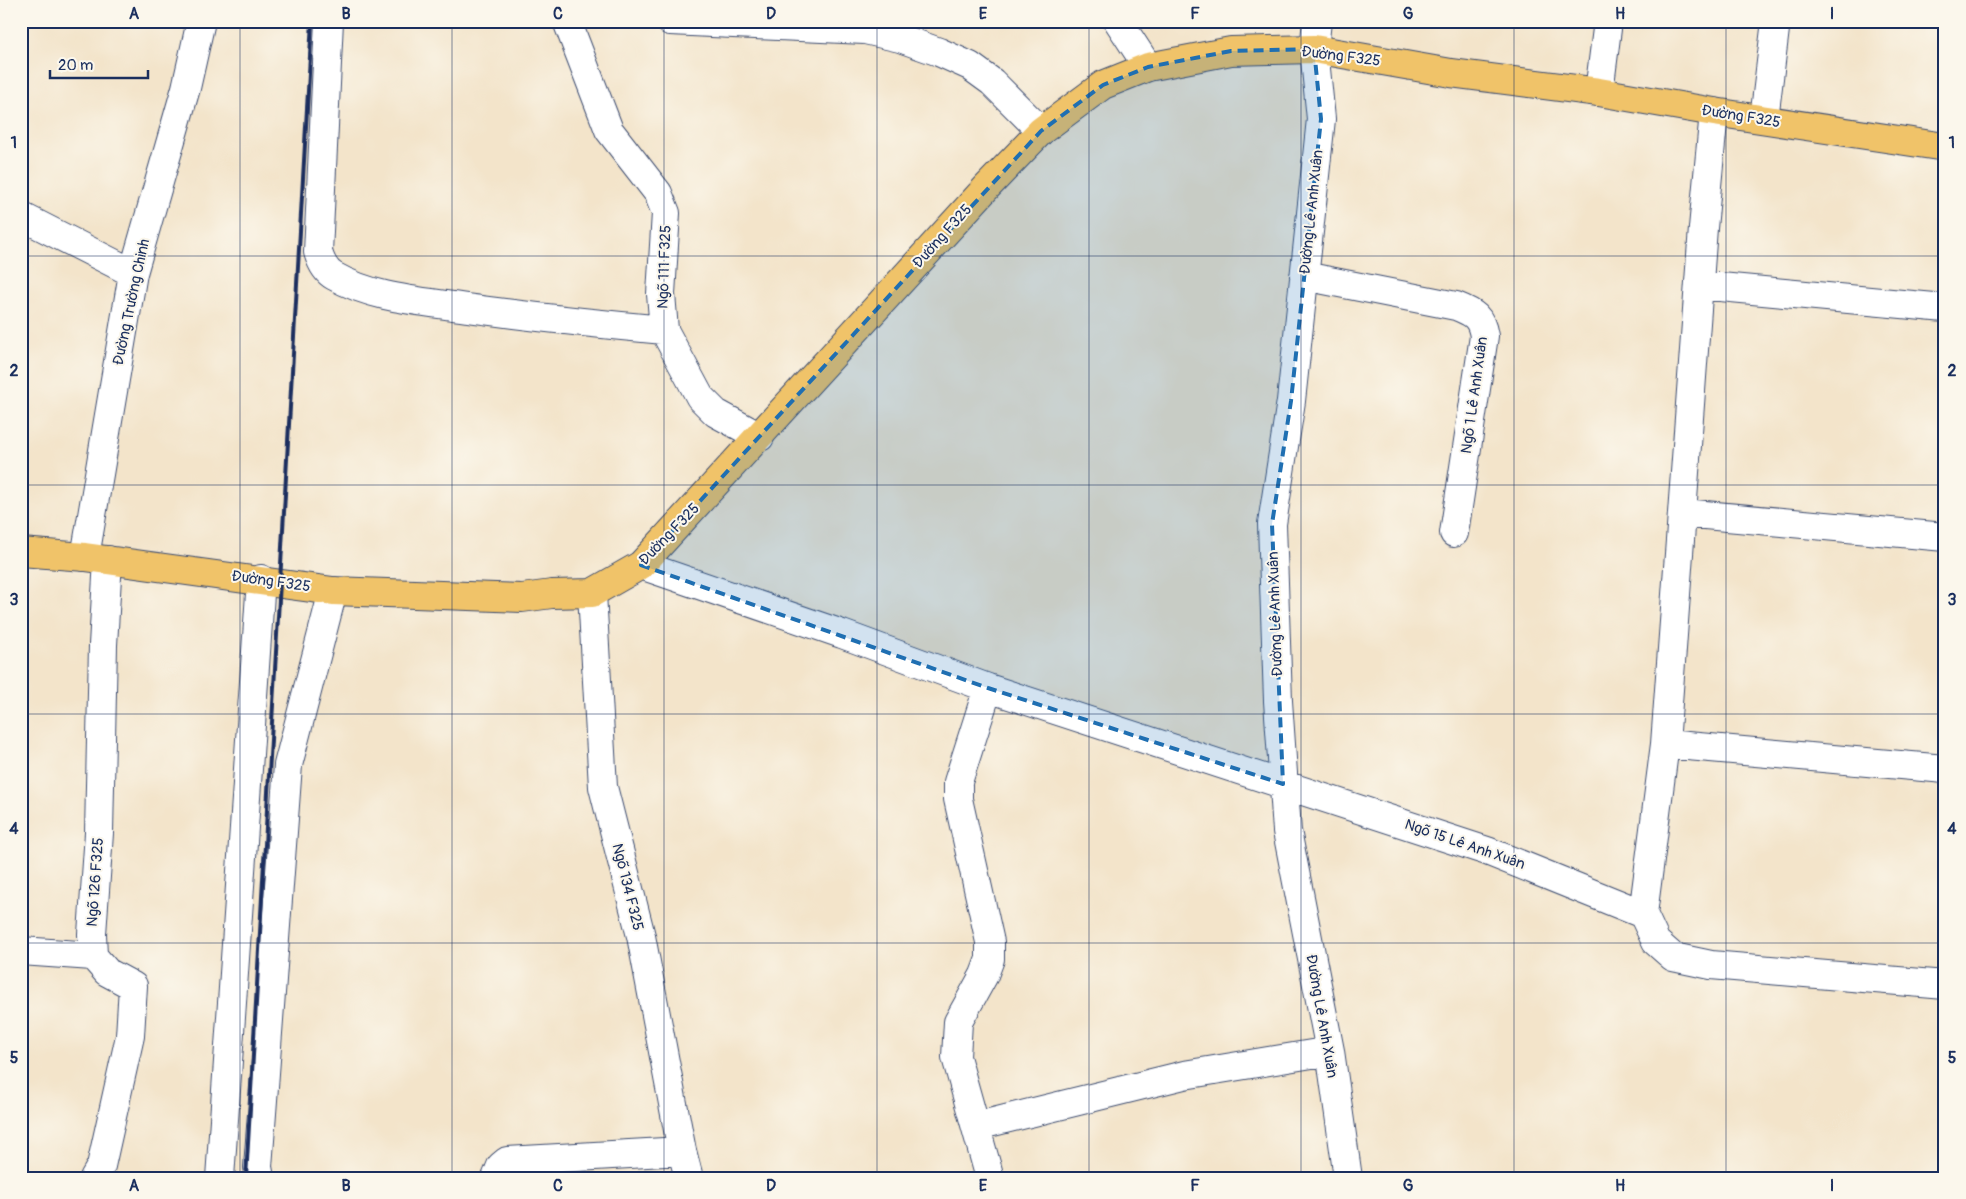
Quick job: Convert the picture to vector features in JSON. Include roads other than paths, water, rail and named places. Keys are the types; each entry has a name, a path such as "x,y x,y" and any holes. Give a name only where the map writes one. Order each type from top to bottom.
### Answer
{"main road":[{"name":"Đường F325","path":"21,552 97,558 333,591 522,598 592,593 641,565 760,437 987,186 1041,130 1103,85 1148,67 1230,51 1314,49 1451,73 1599,92 1714,112 1945,147"}],"street":[{"name":"Đường Trường Chinh","path":"97,558 134,273 186,88 201,21"},
{"path":"329,21 318,252 322,265 333,276 366,290 408,299 576,322 664,330"},
{"name":"Ngõ 111 F325","path":"567,21 609,130 658,193 666,214 661,294 664,330 700,397 716,413 760,437"},
{"path":"670,21 831,25 900,38 970,66 992,82 1041,130"},
{"path":"1118,21 1148,67"},
{"name":"Đường Lê Anh Xuân","path":"1317,21 1314,49 1321,119 1291,401 1272,524 1283,784 1288,831 1330,1051 1348,1178"},
{"path":"1599,92 1608,21"},
{"path":"1764,119 1776,21"},
{"path":"1714,112 1699,285 1665,744 1643,914 1656,942 1673,957 1710,965 1945,985"},
{"path":"21,216 134,273"},
{"name":"Ngõ 1 Lê Anh Xuân","path":"1304,276 1456,306 1472,312 1482,323 1484,336 1454,533"},
{"path":"1699,285 1945,308"},
{"path":"1682,513 1945,537"},
{"name":"Ngõ 126 F325","path":"93,956 92,934 98,833 103,645 97,558"},
{"name":"Ngõ 15 Lê Anh Xuân","path":"641,565 833,631 988,688 1497,854 1643,914"},
{"path":"220,1178 261,580"},
{"path":"260,1178 258,1168 264,1074 288,765 333,591"},
{"name":"Ngõ 134 F325","path":"592,593 603,787 641,936 682,1151 689,1178"},
{"path":"988,688 958,782 958,799 990,942 990,959 984,975 958,1022 956,1057 977,1126 990,1178"},
{"path":"1665,744 1945,769"},
{"path":"21,951 93,956 107,972 134,986 130,1036 101,1166 94,1178"},
{"path":"977,1126 1184,1074 1330,1051"},
{"path":"496,1178 501,1166 507,1160 682,1151"}],"railway":[{"path":"246,1178 312,21"}]}
